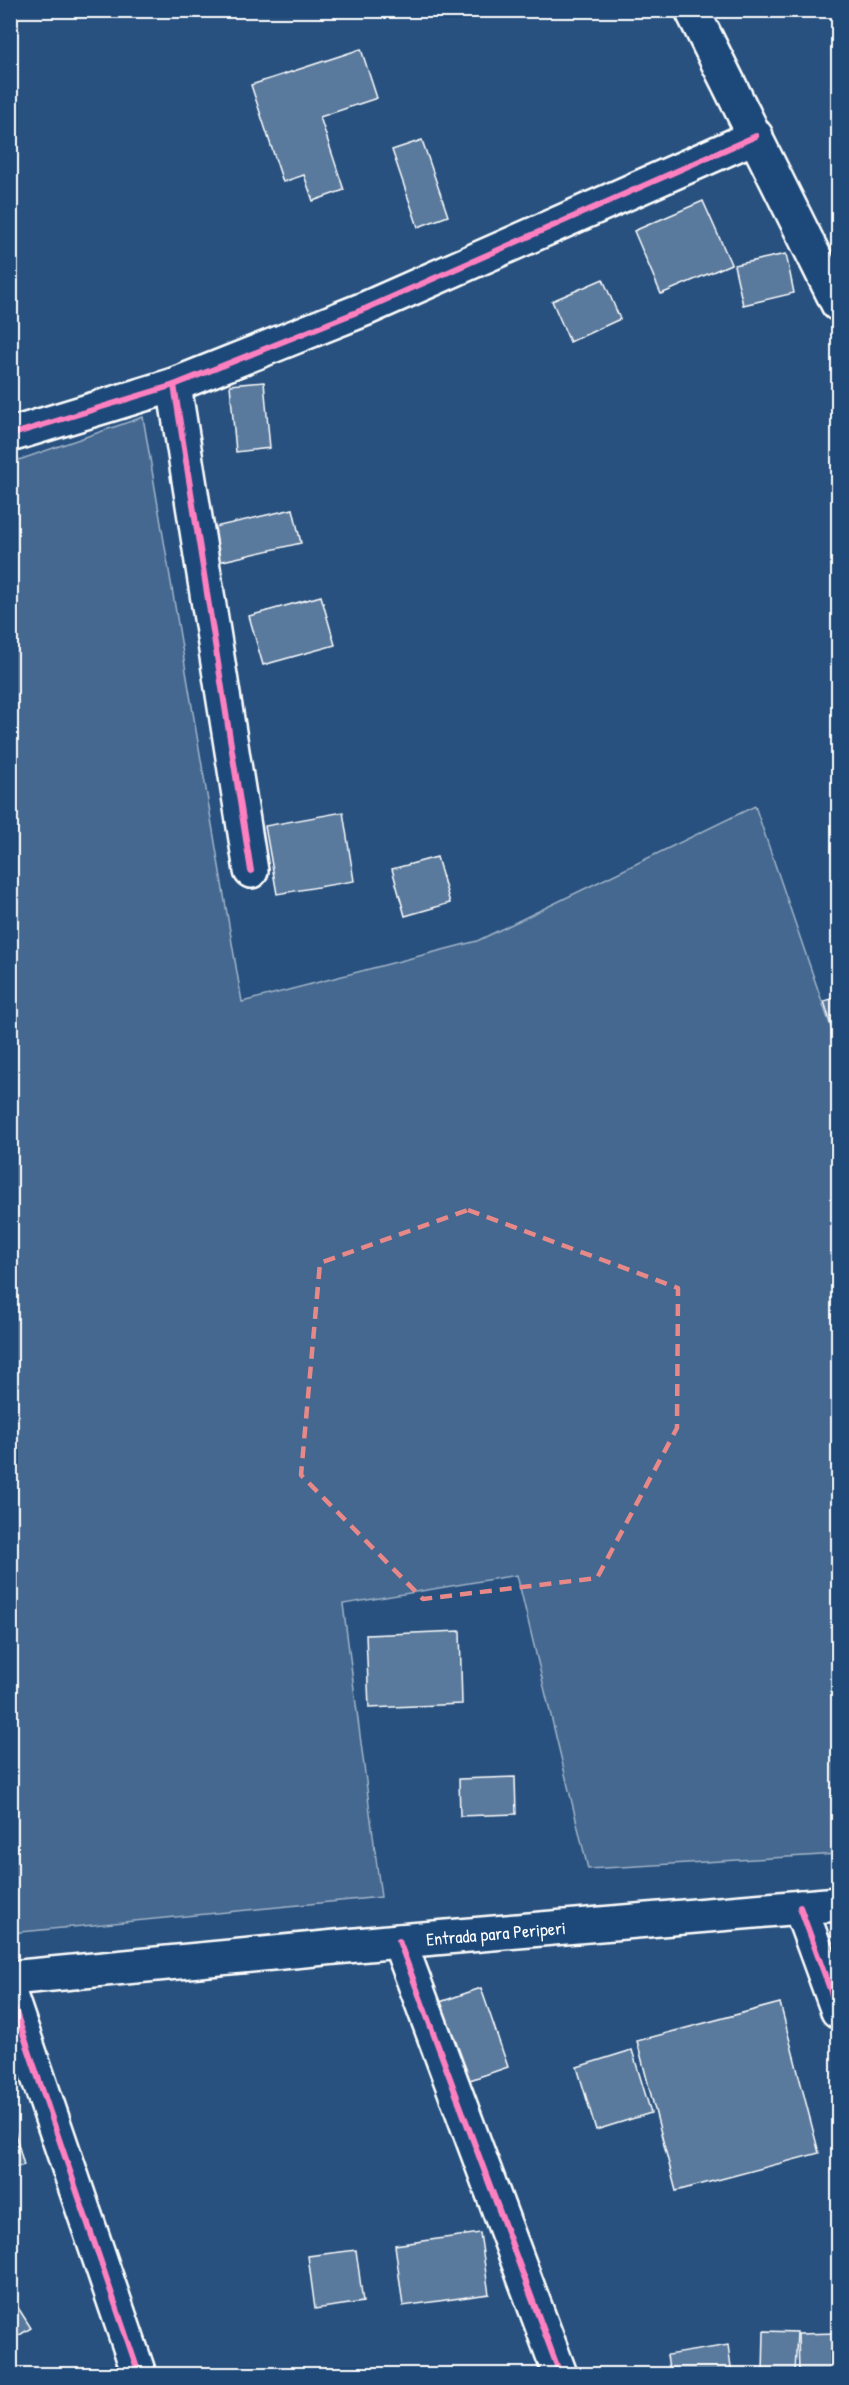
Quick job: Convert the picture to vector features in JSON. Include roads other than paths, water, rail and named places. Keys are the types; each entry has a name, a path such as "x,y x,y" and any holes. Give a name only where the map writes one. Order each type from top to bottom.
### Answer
{"street":[{"path":"692,10 838,304"},
{"path":"10,435 174,385 368,308 756,136"},
{"path":"174,385 251,871"},
{"name":"Entrada para Periperi","path":"10,1978 399,1941 838,1904"},
{"path":"800,1907 838,2011"},
{"path":"399,1941 560,2374"},
{"path":"10,1995 140,2374"}]}
